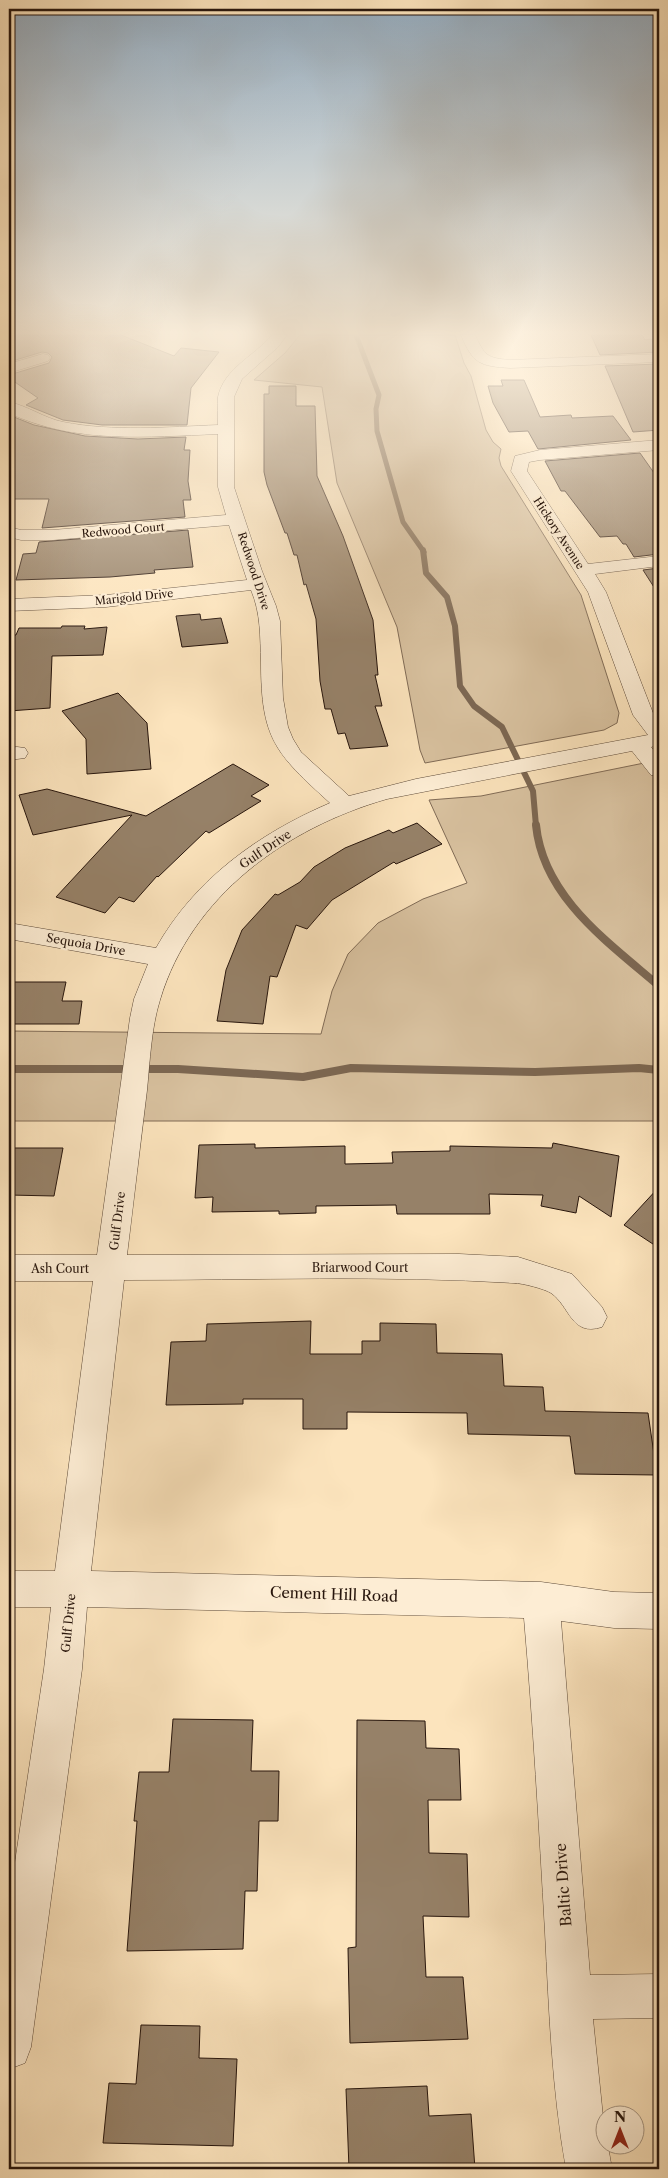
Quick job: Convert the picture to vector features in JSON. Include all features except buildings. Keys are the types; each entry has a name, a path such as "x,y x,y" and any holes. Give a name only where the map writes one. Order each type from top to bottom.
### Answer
{"street":[{"name":"Redwood Drive","path":"226,437 226,487 267,606 270,621 276,720 282,740 297,759 345,805"},
{"name":"Hickory Avenue","path":"659,445 540,455 521,459 519,471 597,592 643,715 659,734"},
{"name":"Redwood Court","path":"9,532 21,535 53,535 237,519"},
{"path":"583,570 659,561"},
{"name":"Marigold Drive","path":"9,605 106,601 258,584"},
{"name":"Gulf Drive","path":"9,2048 63,1669 71,1589 136,1067 146,1000 163,958 192,913 222,880 276,840 345,805 409,787 659,739"},
{"path":"637,743 659,770"},
{"name":"Sequoia Drive","path":"9,931 163,958"},
{"name":"Briarwood Court","path":"111,1268 459,1267 518,1270 561,1283 591,1317"},
{"name":"Ash Court","path":"9,1268 111,1268"},
{"name":"Cement Hill Road","path":"9,1589 139,1589 541,1600 614,1610 659,1611"},
{"name":"Baltic Drive","path":"541,1600 550,1693 570,1997 581,2127 589,2169"},
{"path":"570,1997 659,1996"}],"shaded area":[{"path":"330,437 490,437 501,449 499,458 501,466 581,595 619,713 617,723 604,730 425,763 420,750 397,627 337,483"},
{"path":"659,760 659,1126 654,1121 9,1121 9,1031 321,1034 332,991 348,954 378,923 423,899 467,883 429,800 481,796"}],"waterway":[{"path":"379,437 403,522 423,551"},
{"path":"423,551 426,573 447,597 455,626 460,686 474,706 502,727 533,791 536,826"},
{"path":"536,825 541,851 551,874 565,896 600,935 659,986"},
{"path":"9,1069 178,1069 303,1077 351,1068 535,1072 639,1068 659,1070"}]}
